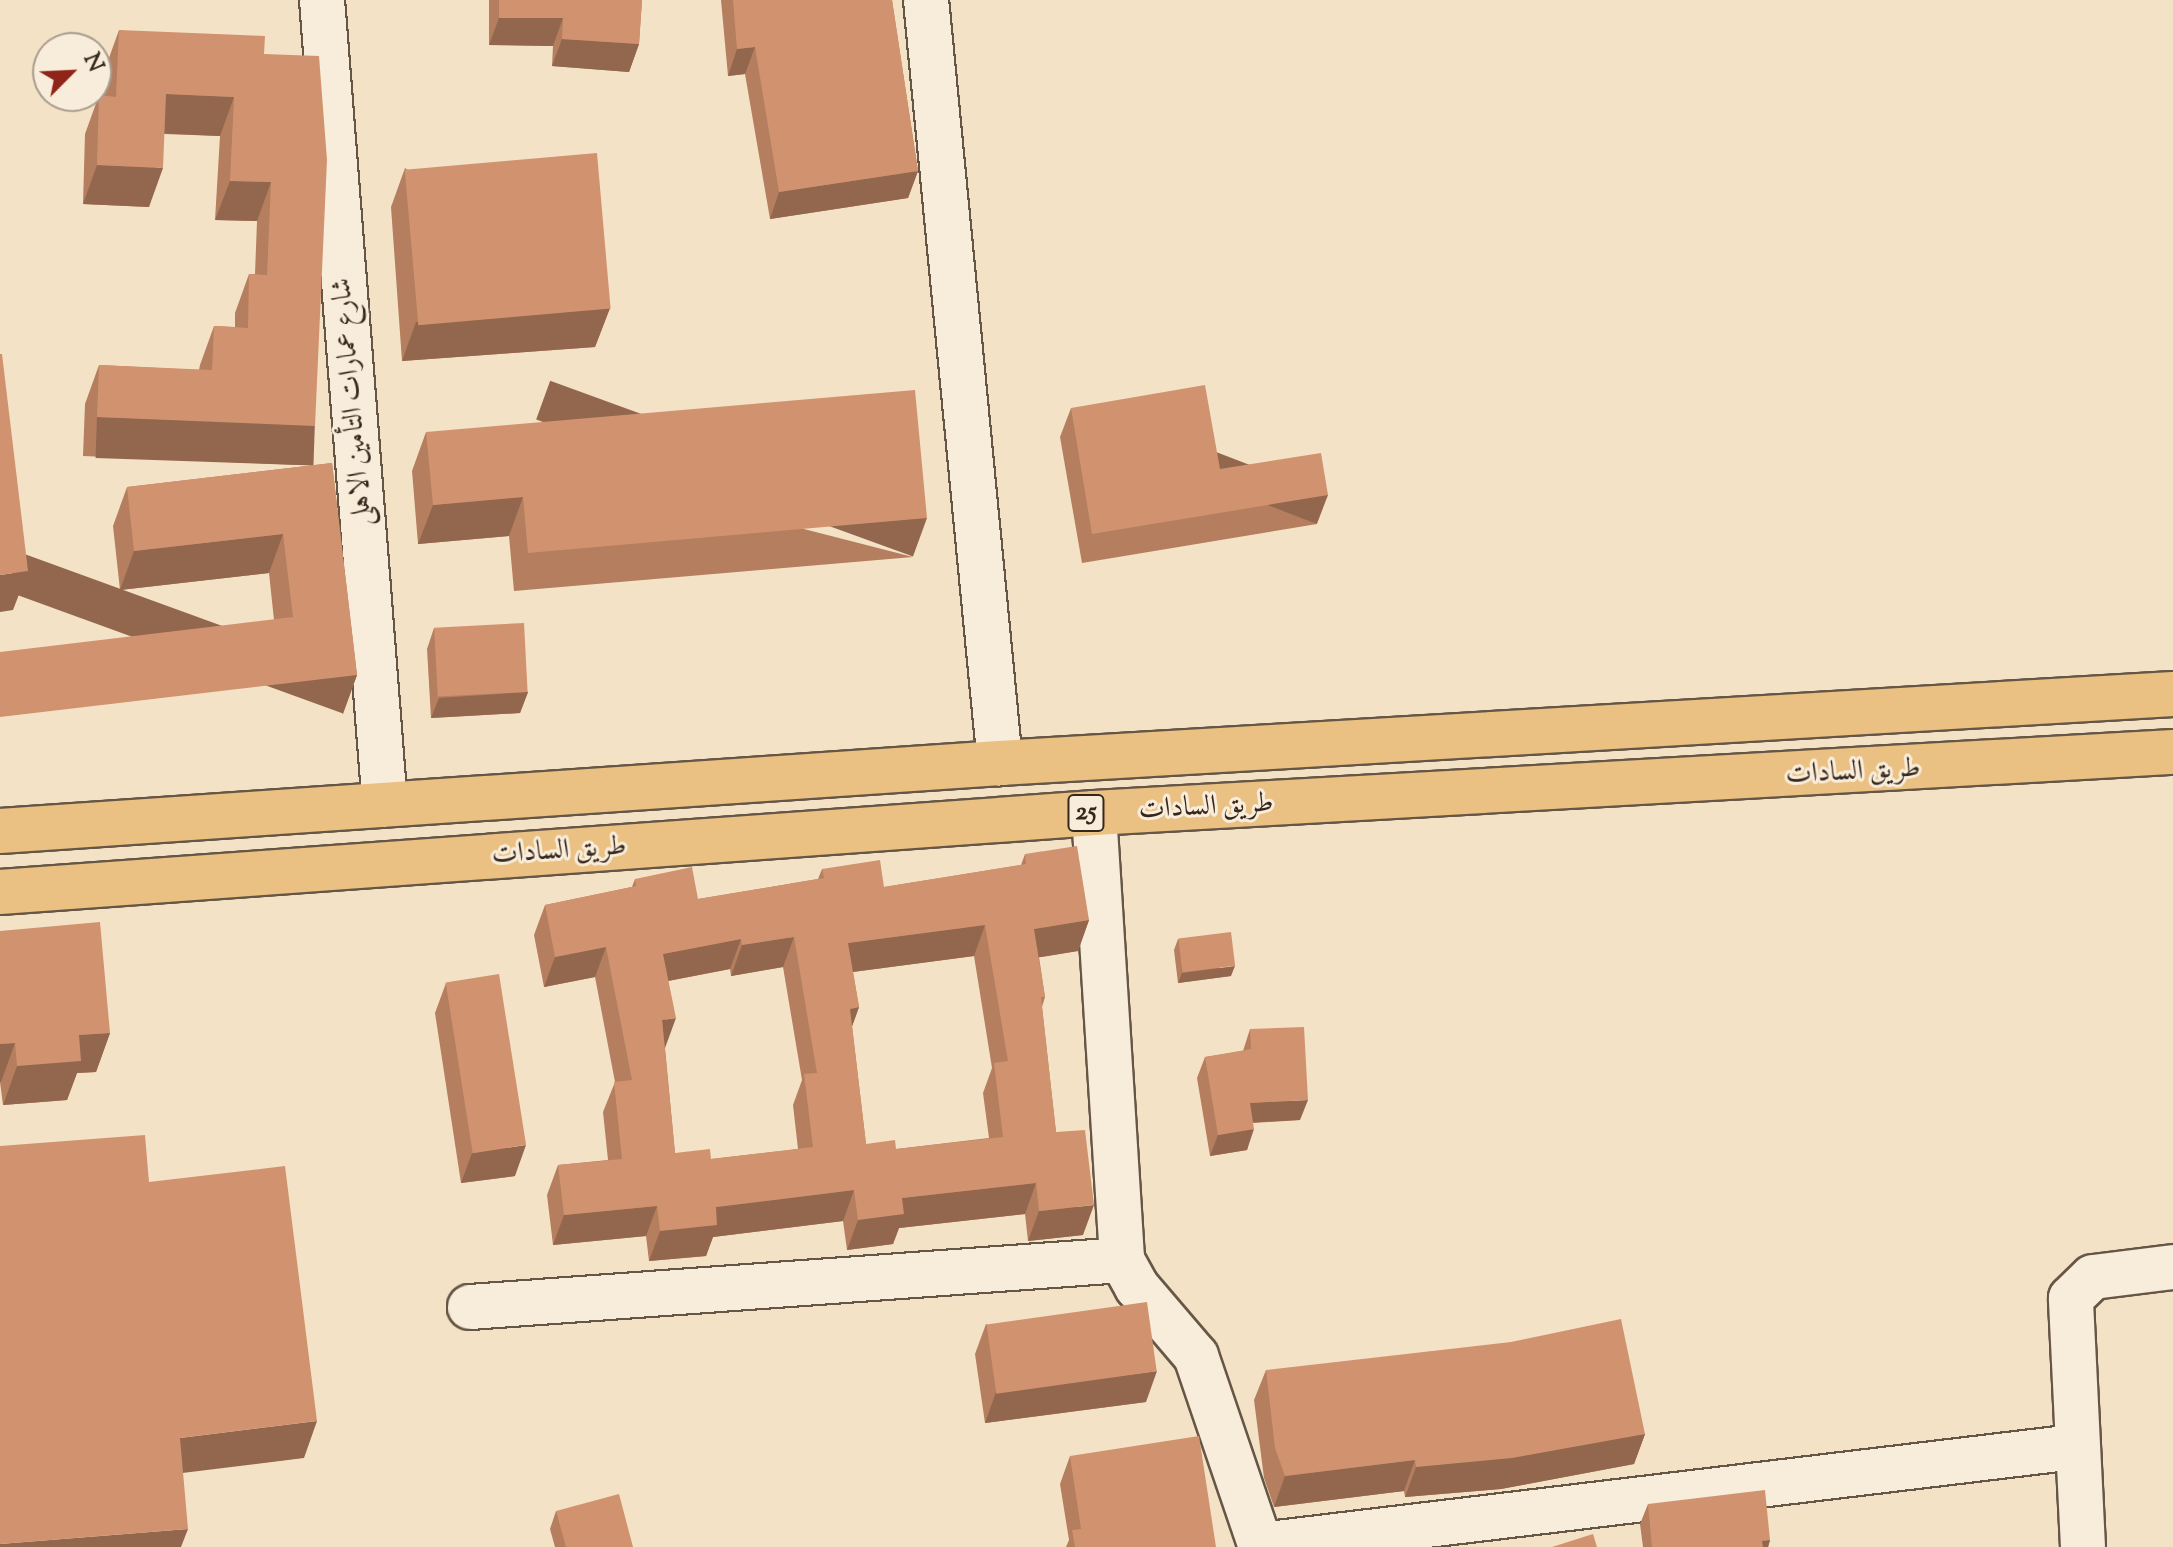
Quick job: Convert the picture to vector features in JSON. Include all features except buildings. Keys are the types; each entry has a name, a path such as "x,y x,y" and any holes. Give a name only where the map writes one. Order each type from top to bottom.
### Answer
{"main road":[{"name":"طريق السادات","path":"0,831 1000,763 2173,694"},
{"path":"1810,716 1812,775"},
{"name":"طريق السادات","path":"0,892 1094,813 1812,775 2173,752"}],"street":[{"name":"شارع عمارات التأمين الاهلى","path":"322,0 385,805"},
{"path":"926,0 1000,763"},
{"path":"1094,813 1122,1260 1137,1287 1196,1356 1261,1546 2074,1447"},
{"path":"470,1307 1122,1260"},
{"path":"2083,1547 2074,1447 2071,1298 2093,1277 2173,1267"}]}
